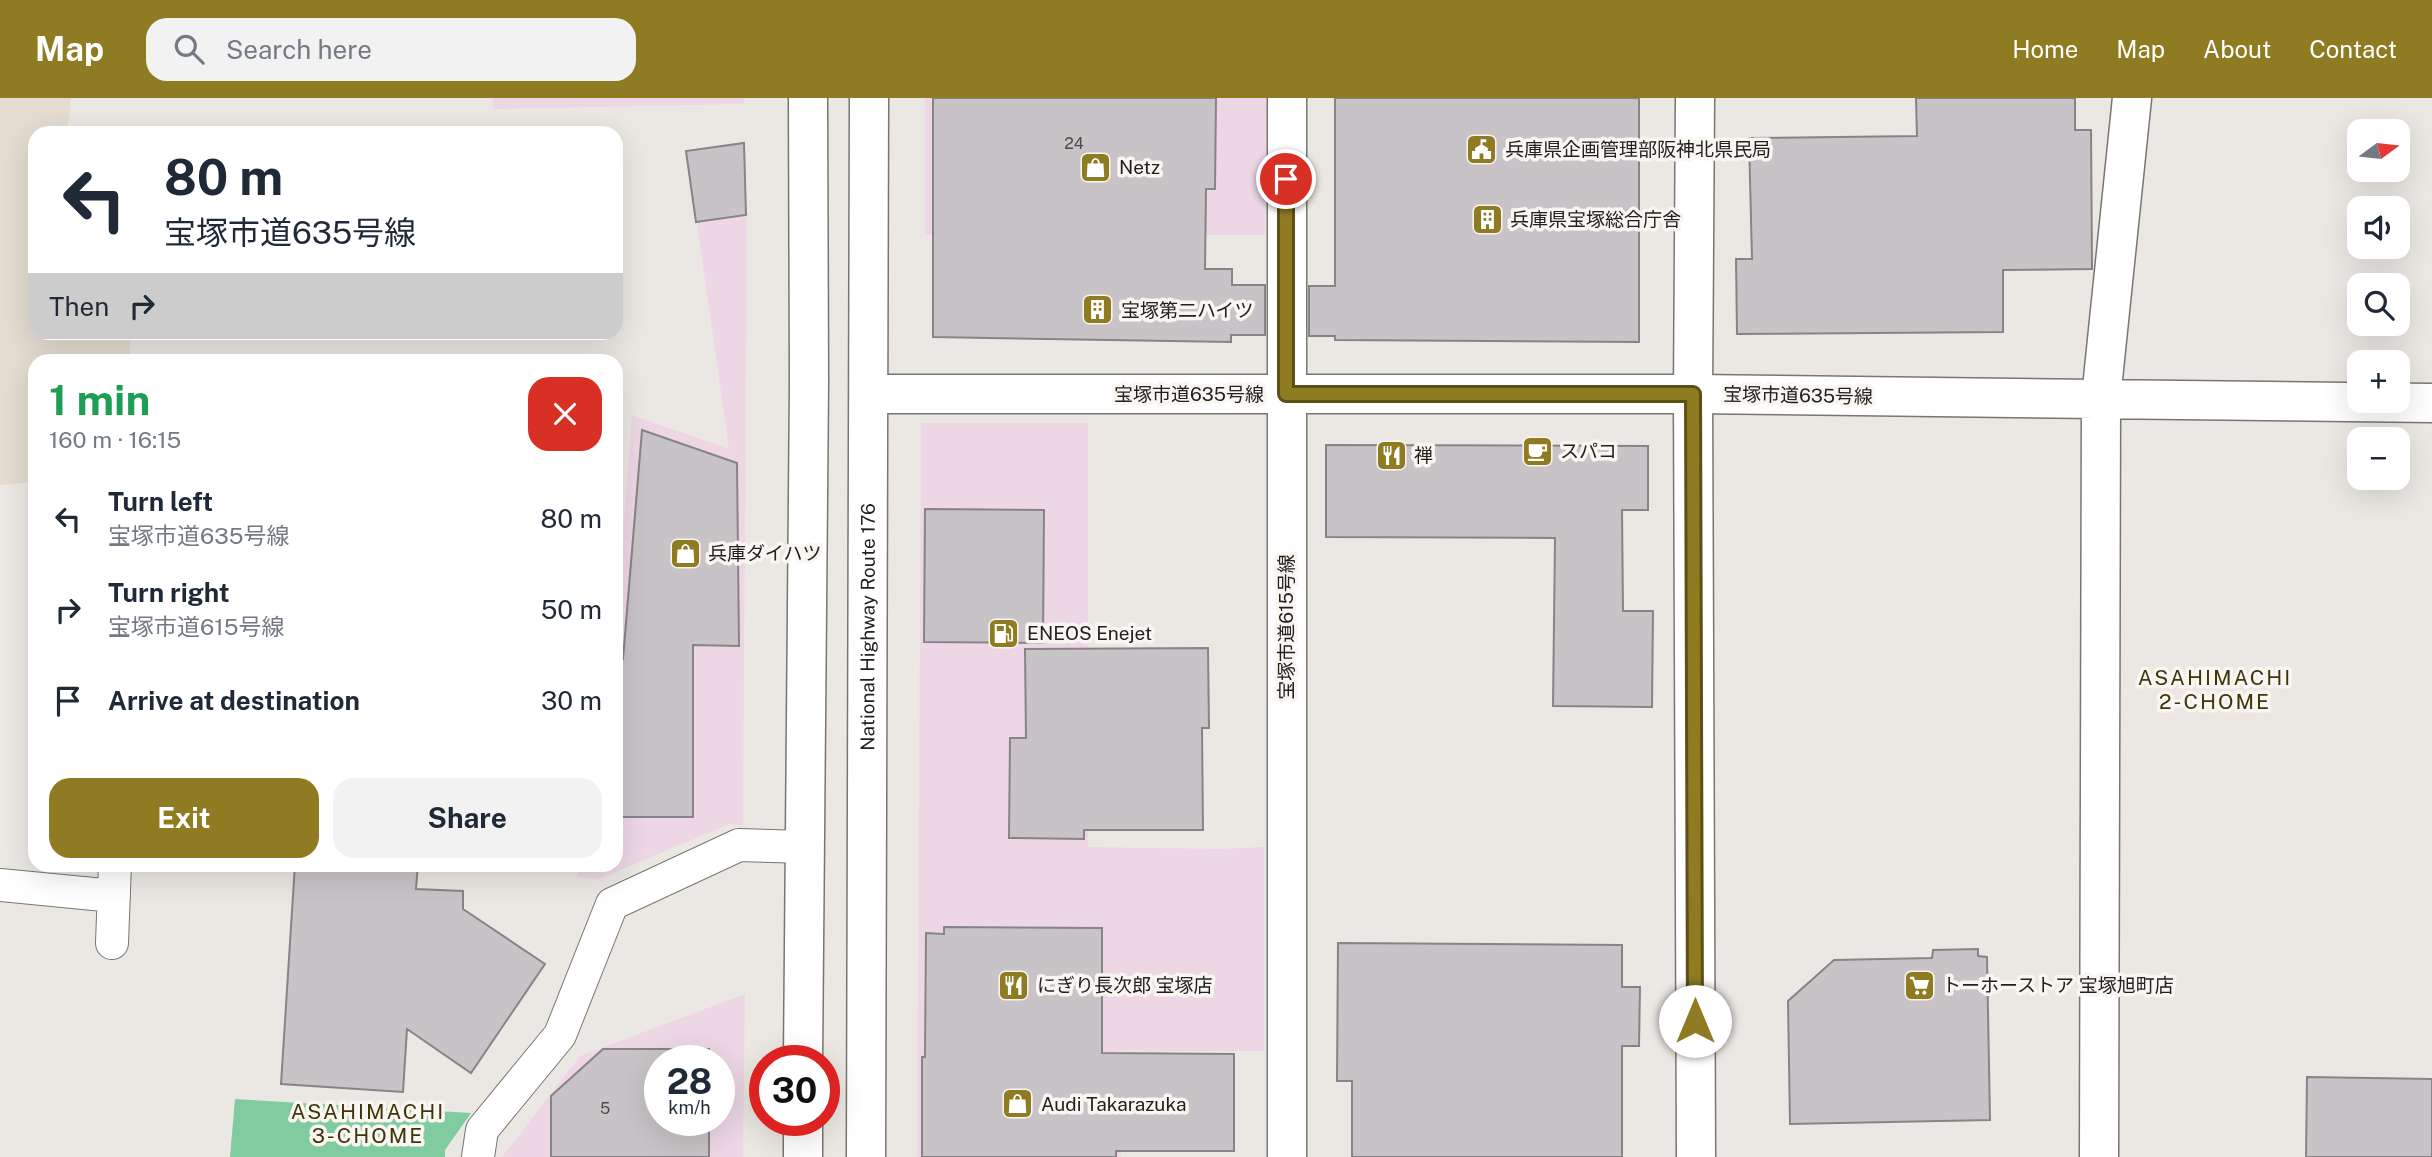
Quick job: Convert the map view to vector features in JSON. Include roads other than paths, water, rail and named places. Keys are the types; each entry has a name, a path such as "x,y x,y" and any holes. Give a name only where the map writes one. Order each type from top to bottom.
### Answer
{"main road":[{"path":"803,1045 809,396 808,98"},
{"name":"National Highway Route 176","path":"866,1157 869,98"},
{"name":"宝塚市道615号線","path":"1287,98 1287,1157"},
{"path":"1695,98 1693,394 1696,1157"},
{"path":"2099,1157 2101,398 2132,98"},
{"name":"宝塚市道635号線","path":"870,394 1693,394 2432,403"},
{"path":"803,1136 803,1157"}],"lane":[{"path":"478,1157 482,1130 560,1035 612,904 739,845 806,847"},
{"path":"112,943 116,872"},
{"path":"0,885 114,896"}],"place":[{"name":"兵庫県企画管理部阪神北県民局","path":"1482,149"},
{"name":"Netz","path":"1096,167"},
{"name":"兵庫県宝塚総合庁舎","path":"1487,219"},
{"name":"宝塚第二ハイツ","path":"1098,310"},
{"name":"スパコ","path":"1537,451"},
{"name":"禅","path":"1391,455"},
{"name":"兵庫ダイハツ","path":"685,553"},
{"name":"ENEOS Enejet","path":"1004,633"},
{"name":"にぎり長次郎 宝塚店","path":"1014,985"},
{"name":"トーホーストア 宝塚旭町店","path":"1919,985"},
{"name":"Audi Takarazuka","path":"1018,1104"}],"district":[{"name":"ASAHIMACHI 2-CHOME","path":"2215,690"},
{"name":"ASAHIMACHI 3-CHOME","path":"368,1124"}]}
